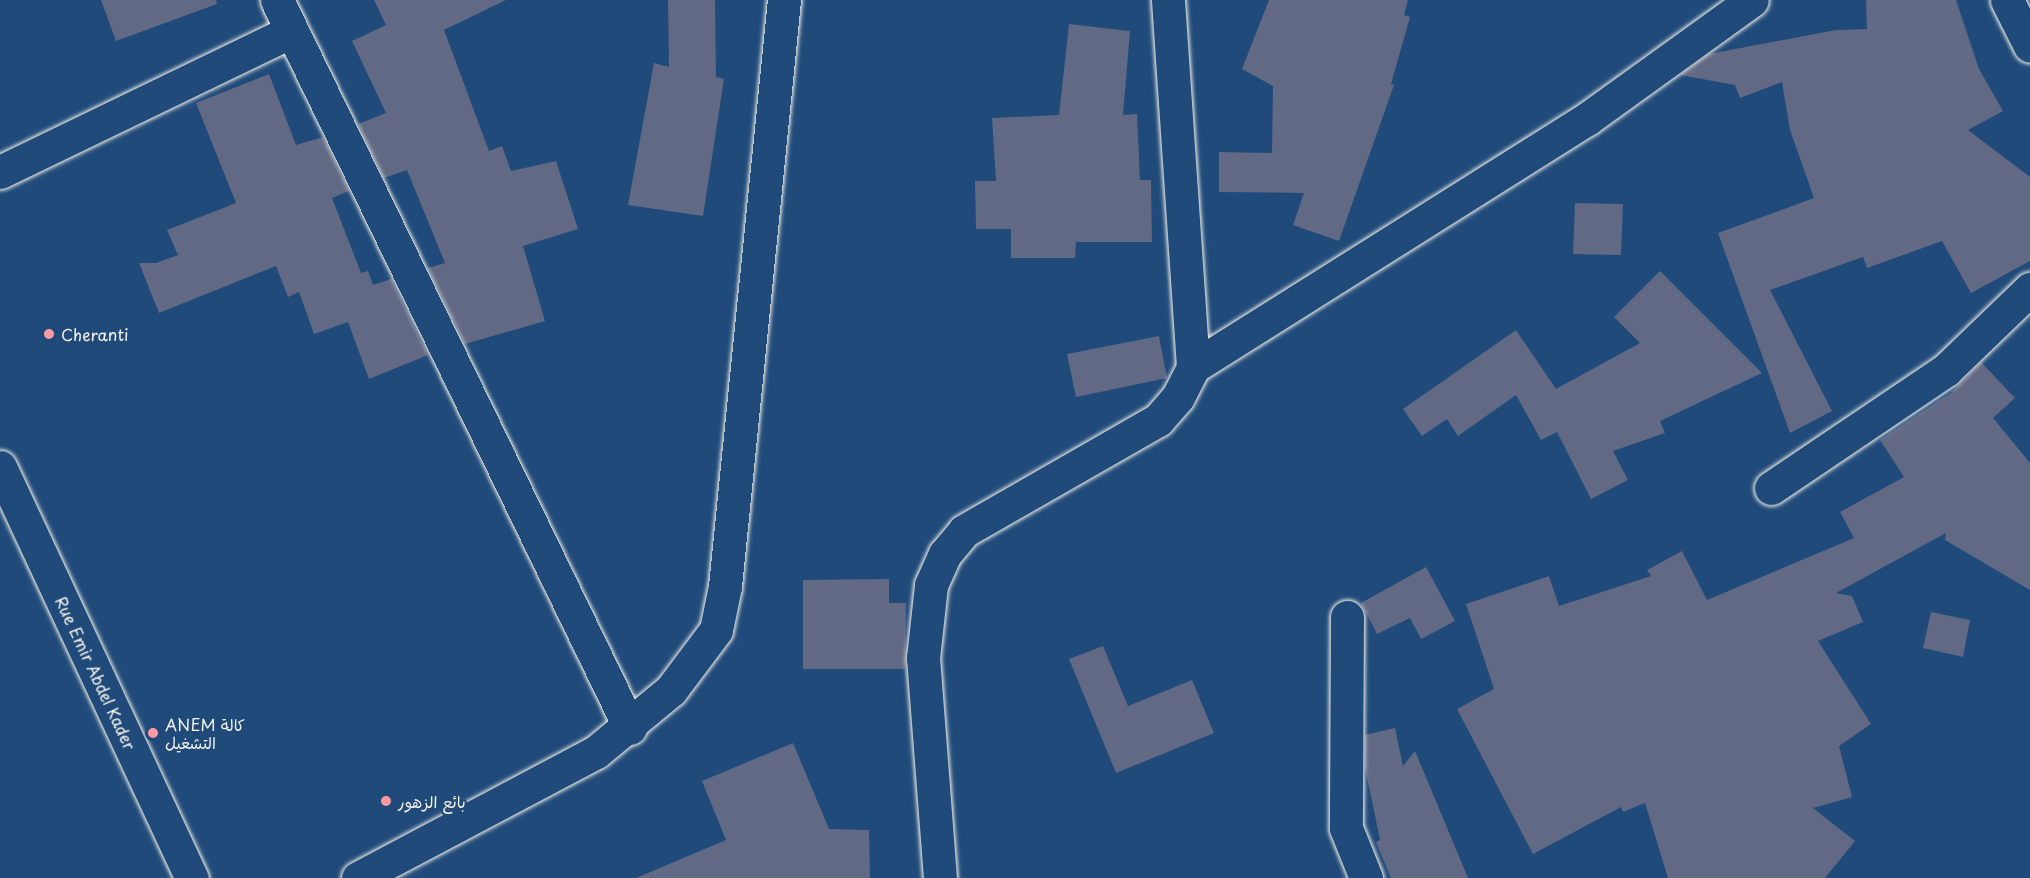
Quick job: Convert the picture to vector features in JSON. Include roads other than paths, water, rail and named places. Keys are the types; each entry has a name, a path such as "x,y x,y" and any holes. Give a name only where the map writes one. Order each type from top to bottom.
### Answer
{"street":[{"path":"277,0 630,728"},
{"path":"358,878 563,774 630,728 696,662 716,630 724,586 784,0"},
{"path":"940,878 923,658 931,585 945,554 964,531 1158,420 1178,397 1192,367 1167,0"},
{"path":"1192,367 1587,119 1752,0"},
{"path":"2007,0 2030,46"},
{"path":"0,172 292,31"},
{"path":"1771,488 1946,370 2030,289"},
{"name":"Rue Emir Abdel Kader","path":"0,467 192,878"},
{"path":"1347,617 1346,828 1366,878"}],"place":[{"name":"Cheranti","path":"49,334"},
{"name":"ANEM كالة التشغيل","path":"153,733"},
{"name":"بائع الزهور","path":"386,801"}]}
